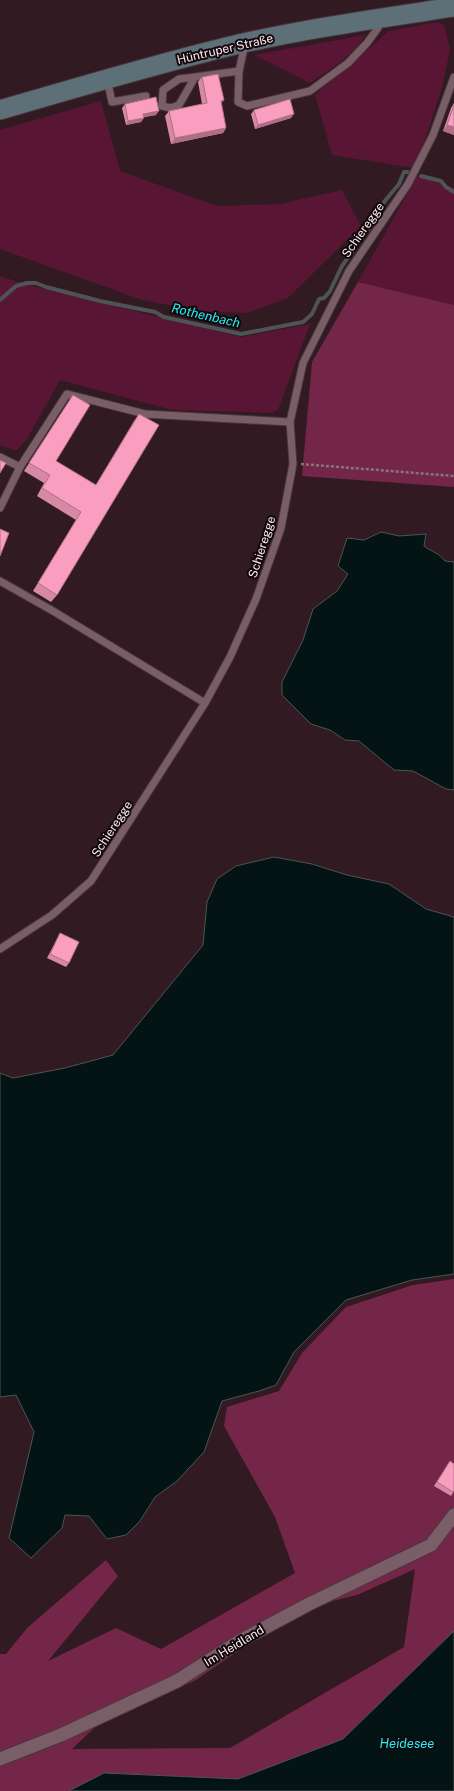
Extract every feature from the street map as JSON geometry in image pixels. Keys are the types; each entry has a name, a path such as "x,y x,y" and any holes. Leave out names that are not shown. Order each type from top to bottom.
{"street":[{"name":"Hüntruper Straße","path":"0,110 107,78 241,44 312,30 454,7"},
{"name":"Im Heidland","path":"0,1759 61,1735 177,1681 238,1642 309,1604 431,1545 454,1515"}],"lane":[{"path":"241,44 243,53 239,71 238,102 247,106 310,91 348,63 367,43 378,28 377,20"},
{"path":"195,77 179,105 171,108 162,106 163,90 178,79 239,71"},
{"name":"Schieregge","path":"0,949 52,915 91,881 205,703 230,657 258,592 281,528 293,464 290,422 303,363 348,271 408,184 433,135 454,77"},
{"path":"107,78 112,102 146,96"},
{"path":"0,508 20,467 66,394 144,414 290,422"},
{"path":"0,457 20,467"},
{"path":"0,581 53,611 205,703"}],"path":[{"path":"293,464 454,476"}],"shaded area":[{"path":"437,22 445,26 450,50 442,87 428,132 413,168 332,155 315,95 389,31"},
{"path":"365,35 361,42 348,56 310,83 254,55"},
{"path":"101,101 120,171 217,206 280,204 342,190 361,226 288,298 247,313 199,311 142,300 0,249 0,130"},
{"path":"417,176 454,188 454,305 358,282"},
{"path":"0,276 21,283 241,337 310,324 278,410 270,413 172,410 60,380 27,439 16,451 0,445"},
{"path":"358,282 454,305 454,487 302,476 312,362"},
{"path":"454,1279 454,1631 343,1739 238,1779 104,1773 69,1791 0,1791 0,1654 6,1654 27,1628 106,1560 118,1576 48,1661 116,1628 161,1649 295,1573 275,1517 224,1426 227,1407 279,1391 302,1353 346,1307 413,1285","holes":["415,1569 404,1647 230,1748 72,1749 94,1728 196,1680 261,1635 308,1607 357,1595"]}],"water":[{"path":"381,532 399,536 426,534 424,546 438,554 445,561 454,562 454,790 446,789 413,771 394,770 359,741 345,740 330,730 311,724 282,695 282,682 303,640 313,609 337,591 348,574 338,566 347,538 364,540"},
{"path":"274,857 312,864 347,875 389,884 426,909 454,917 454,1274 412,1280 346,1300 294,1352 276,1385 222,1401 204,1452 177,1481 155,1497 140,1521 126,1535 107,1539 89,1516 65,1515 62,1528 31,1558 9,1538 34,1432 16,1395 0,1397 0,1073 13,1078 65,1068 113,1055 203,945 207,902 217,879 236,866"},
{"name":"Heidesee","path":"454,1631 454,1791 69,1791 104,1773 238,1779 343,1739"}],"building":[{"path":"218,74 224,100 221,101 226,128 175,138 169,111 207,103 202,77"},
{"path":"156,97 159,111 143,114 144,118 128,121 125,104"},
{"path":"290,99 294,114 258,125 254,110"},
{"path":"454,105 454,127 447,125"},
{"path":"73,395 90,405 56,461 96,485 139,414 159,425 57,595 38,583 81,512 42,488 50,475 29,463"},
{"path":"0,460 6,463 0,473"},
{"path":"0,529 9,533 0,556"},
{"path":"60,933 79,942 69,963 50,954"},
{"path":"450,1461 454,1464 453,1492 437,1482"}],"waterway":[{"name":"Rothenbach","path":"0,300 16,286 27,283 36,283 100,301 155,312 164,317 241,334 303,322 312,314 319,299 324,298 330,291 342,266 377,217 384,202 399,184 404,172 408,172"},
{"name":"Rothenbach","path":"421,176 441,181 446,187 454,192"}]}
